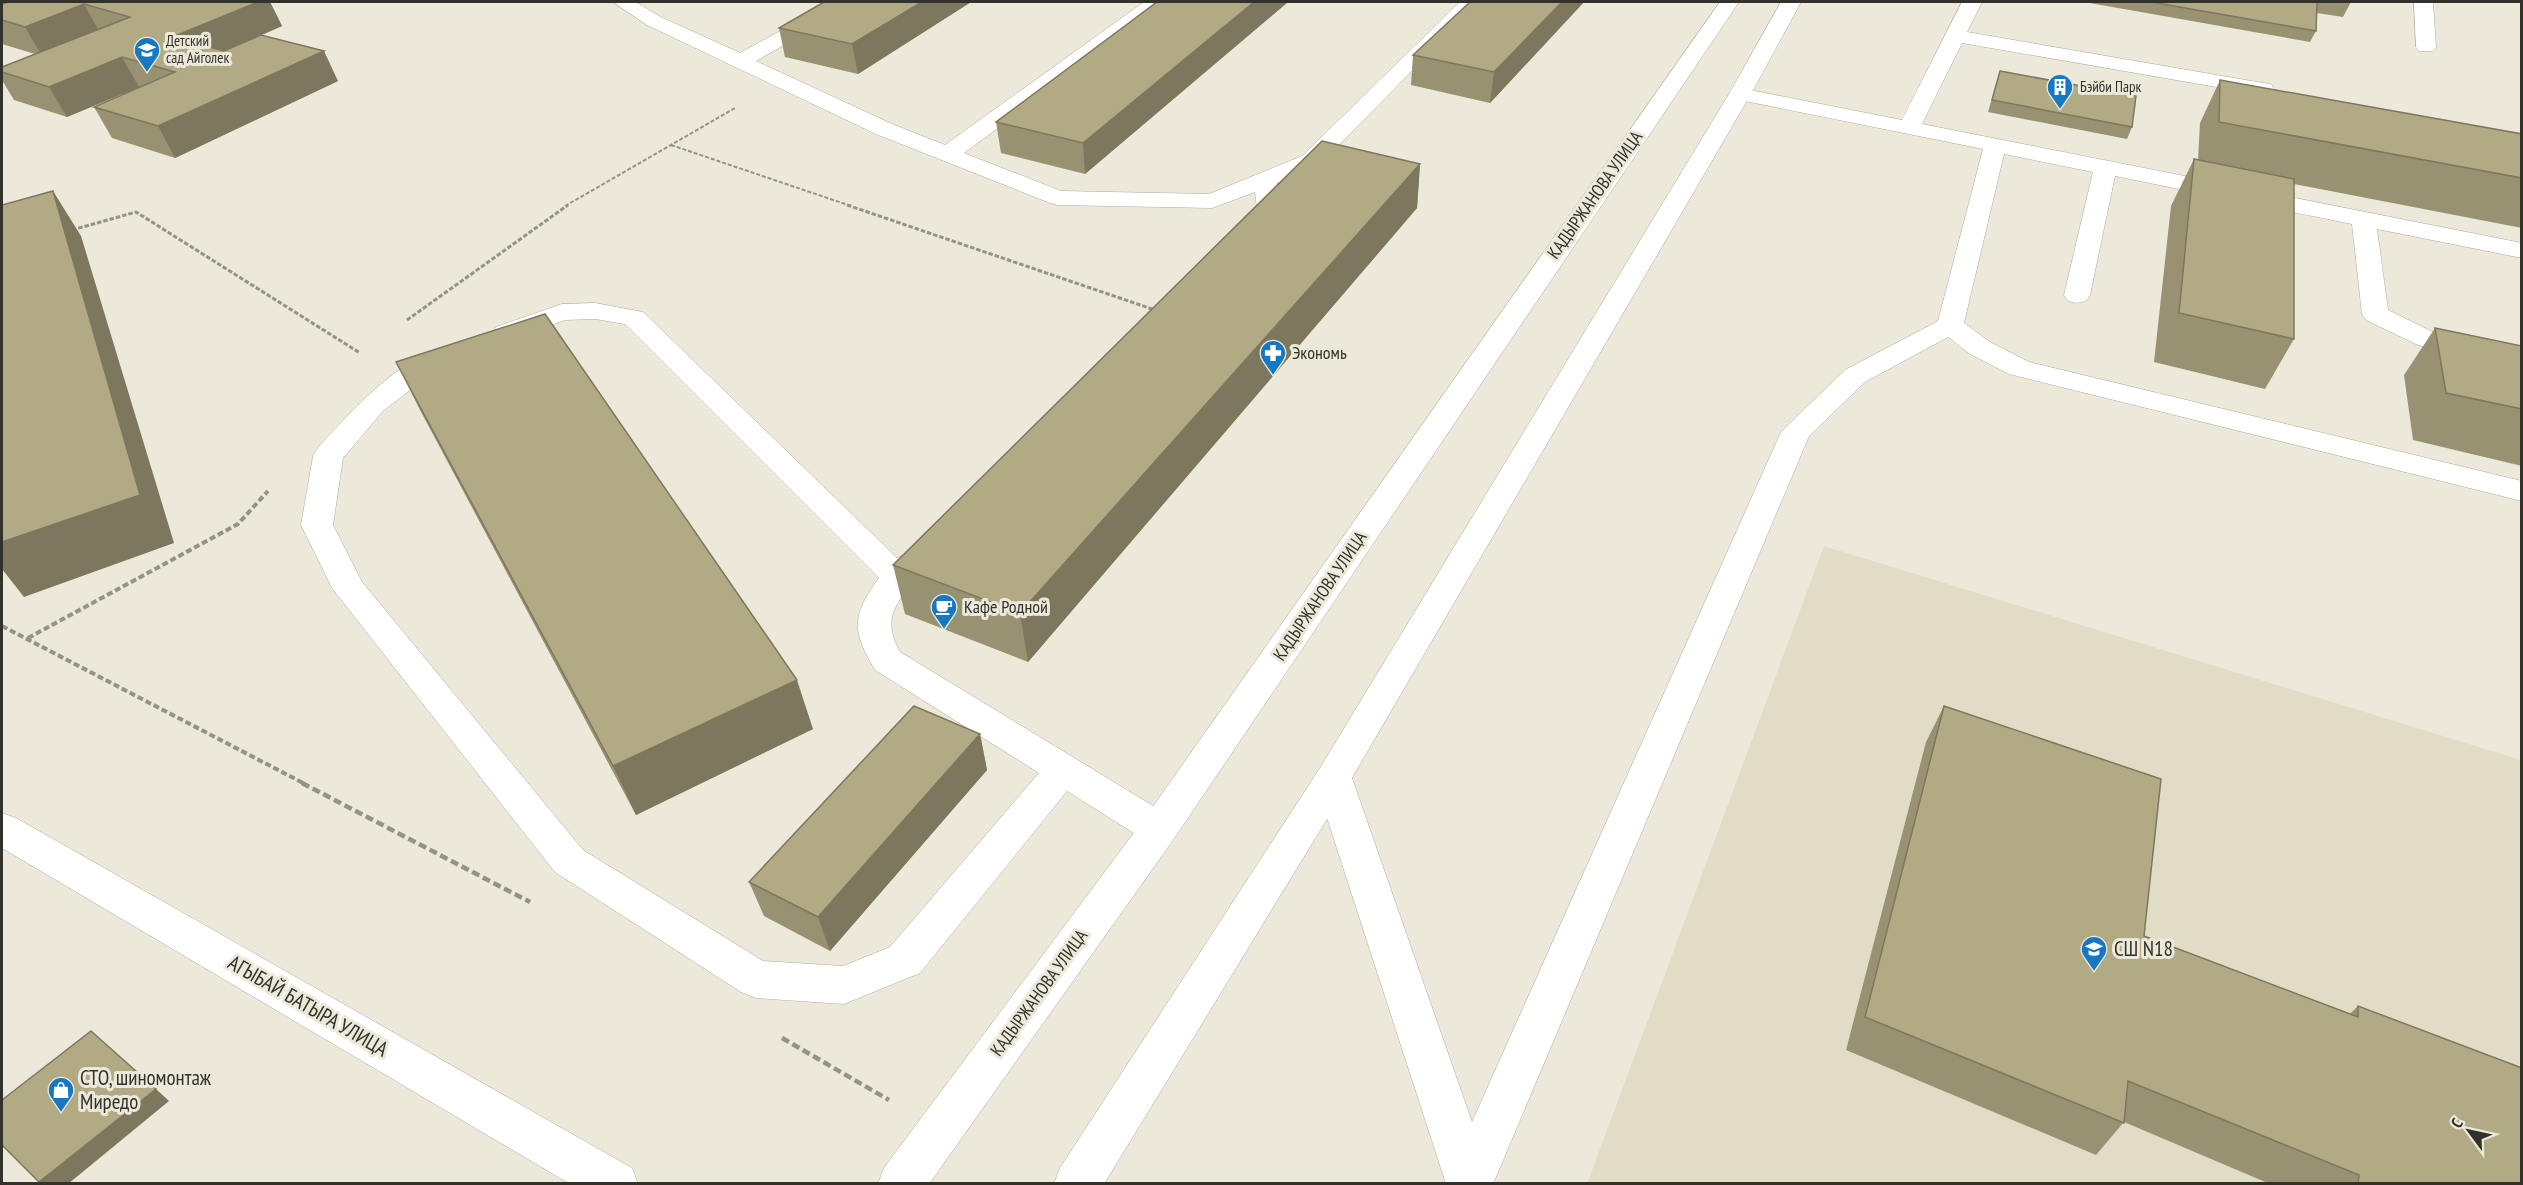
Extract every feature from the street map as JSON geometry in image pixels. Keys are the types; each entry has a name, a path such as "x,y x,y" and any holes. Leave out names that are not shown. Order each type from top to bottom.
{"main road":[{"path":"623,2 654,21 884,129 1058,198 1212,201 1310,161 1470,2"},
{"path":"741,62 846,2"},
{"path":"948,154 1156,2"},
{"name":"КАДЫРЖАНОВА УЛИЦА","path":"901,1184 1159,830 1729,2"},
{"path":"1077,1184 1333,778 1740,94 1791,2"},
{"path":"1909,128 1972,2"},
{"path":"2423,2 2426,46"},
{"path":"1955,36 2286,93"},
{"path":"1740,94 2522,251"},
{"path":"1470,1182 1796,432 1855,376 1950,325 1995,146"},
{"path":"2077,295 2105,168"},
{"path":"1229,250 1269,211 1265,180"},
{"path":"2364,220 2376,314 2392,325 2468,352 2522,364"},
{"path":"897,577 634,318 595,310 562,312 426,364 373,405 328,456 317,525 348,588 569,861 756,979 844,985 904,960 1063,770"},
{"path":"1950,325 1980,348 2019,368 2522,491"},
{"path":"930,544 897,577 874,614 876,639 887,661 1159,830"},
{"path":"1333,778 1470,1182"},
{"name":"АГЫБАЙ БАТЫРА УЛИЦА","path":"2,829 615,1184"}],"path":[{"path":"670,145 1165,313"},
{"path":"69,231 136,212 365,356"},
{"path":"2,626 540,907"},
{"path":"777,1036 940,1129"}],"shaded area":[{"name":"СШ N18","path":"1824,546 2521,760 2521,1183 1587,1184"}],"building":[{"path":"9,2 258,2 172,37 224,51 261,35 324,51 158,126 94,107 175,72 122,57 49,87 2,72 2,67 130,17 84,4 25,27 2,20 2,4"},
{"path":"824,2 922,2 852,44 779,28"},
{"path":"1157,2 1254,2 1083,143 996,122"},
{"path":"1470,2 1562,2 1494,72 1413,55"},
{"path":"2151,2 2317,2 2316,31"},
{"path":"2000,71 2136,96 2132,127 1992,100"},
{"path":"2220,80 2522,134 2522,178 2219,122"},
{"path":"1322,141 1420,164 1020,613 893,565"},
{"path":"2194,159 2294,179 2294,339 2179,313"},
{"path":"53,191 140,495 2,542 2,205"},
{"path":"545,314 797,680 613,766 396,362"},
{"path":"2435,328 2522,346 2522,409 2446,393"},
{"path":"914,706 980,734 818,917 749,882"},
{"path":"1944,706 2161,779 2144,936 2358,1017 2358,1006 2522,1068 2522,1184 2358,1184 2359,1175 2128,1081 2124,1123 1865,1017"},
{"path":"91,1031 156,1089 39,1182 2,1145 2,1100"}],"place":[{"name":"Детский сад Айголек","path":"147,73"},
{"name":"Бэйби Парк","path":"2060,110"},
{"name":"Экономь","path":"1273,376"},
{"name":"Кафе Родной","path":"944,630"},
{"name":"СШ N18","path":"2094,972"},
{"name":"СТО, шиномонтаж Миредо","path":"61,1113"}]}
